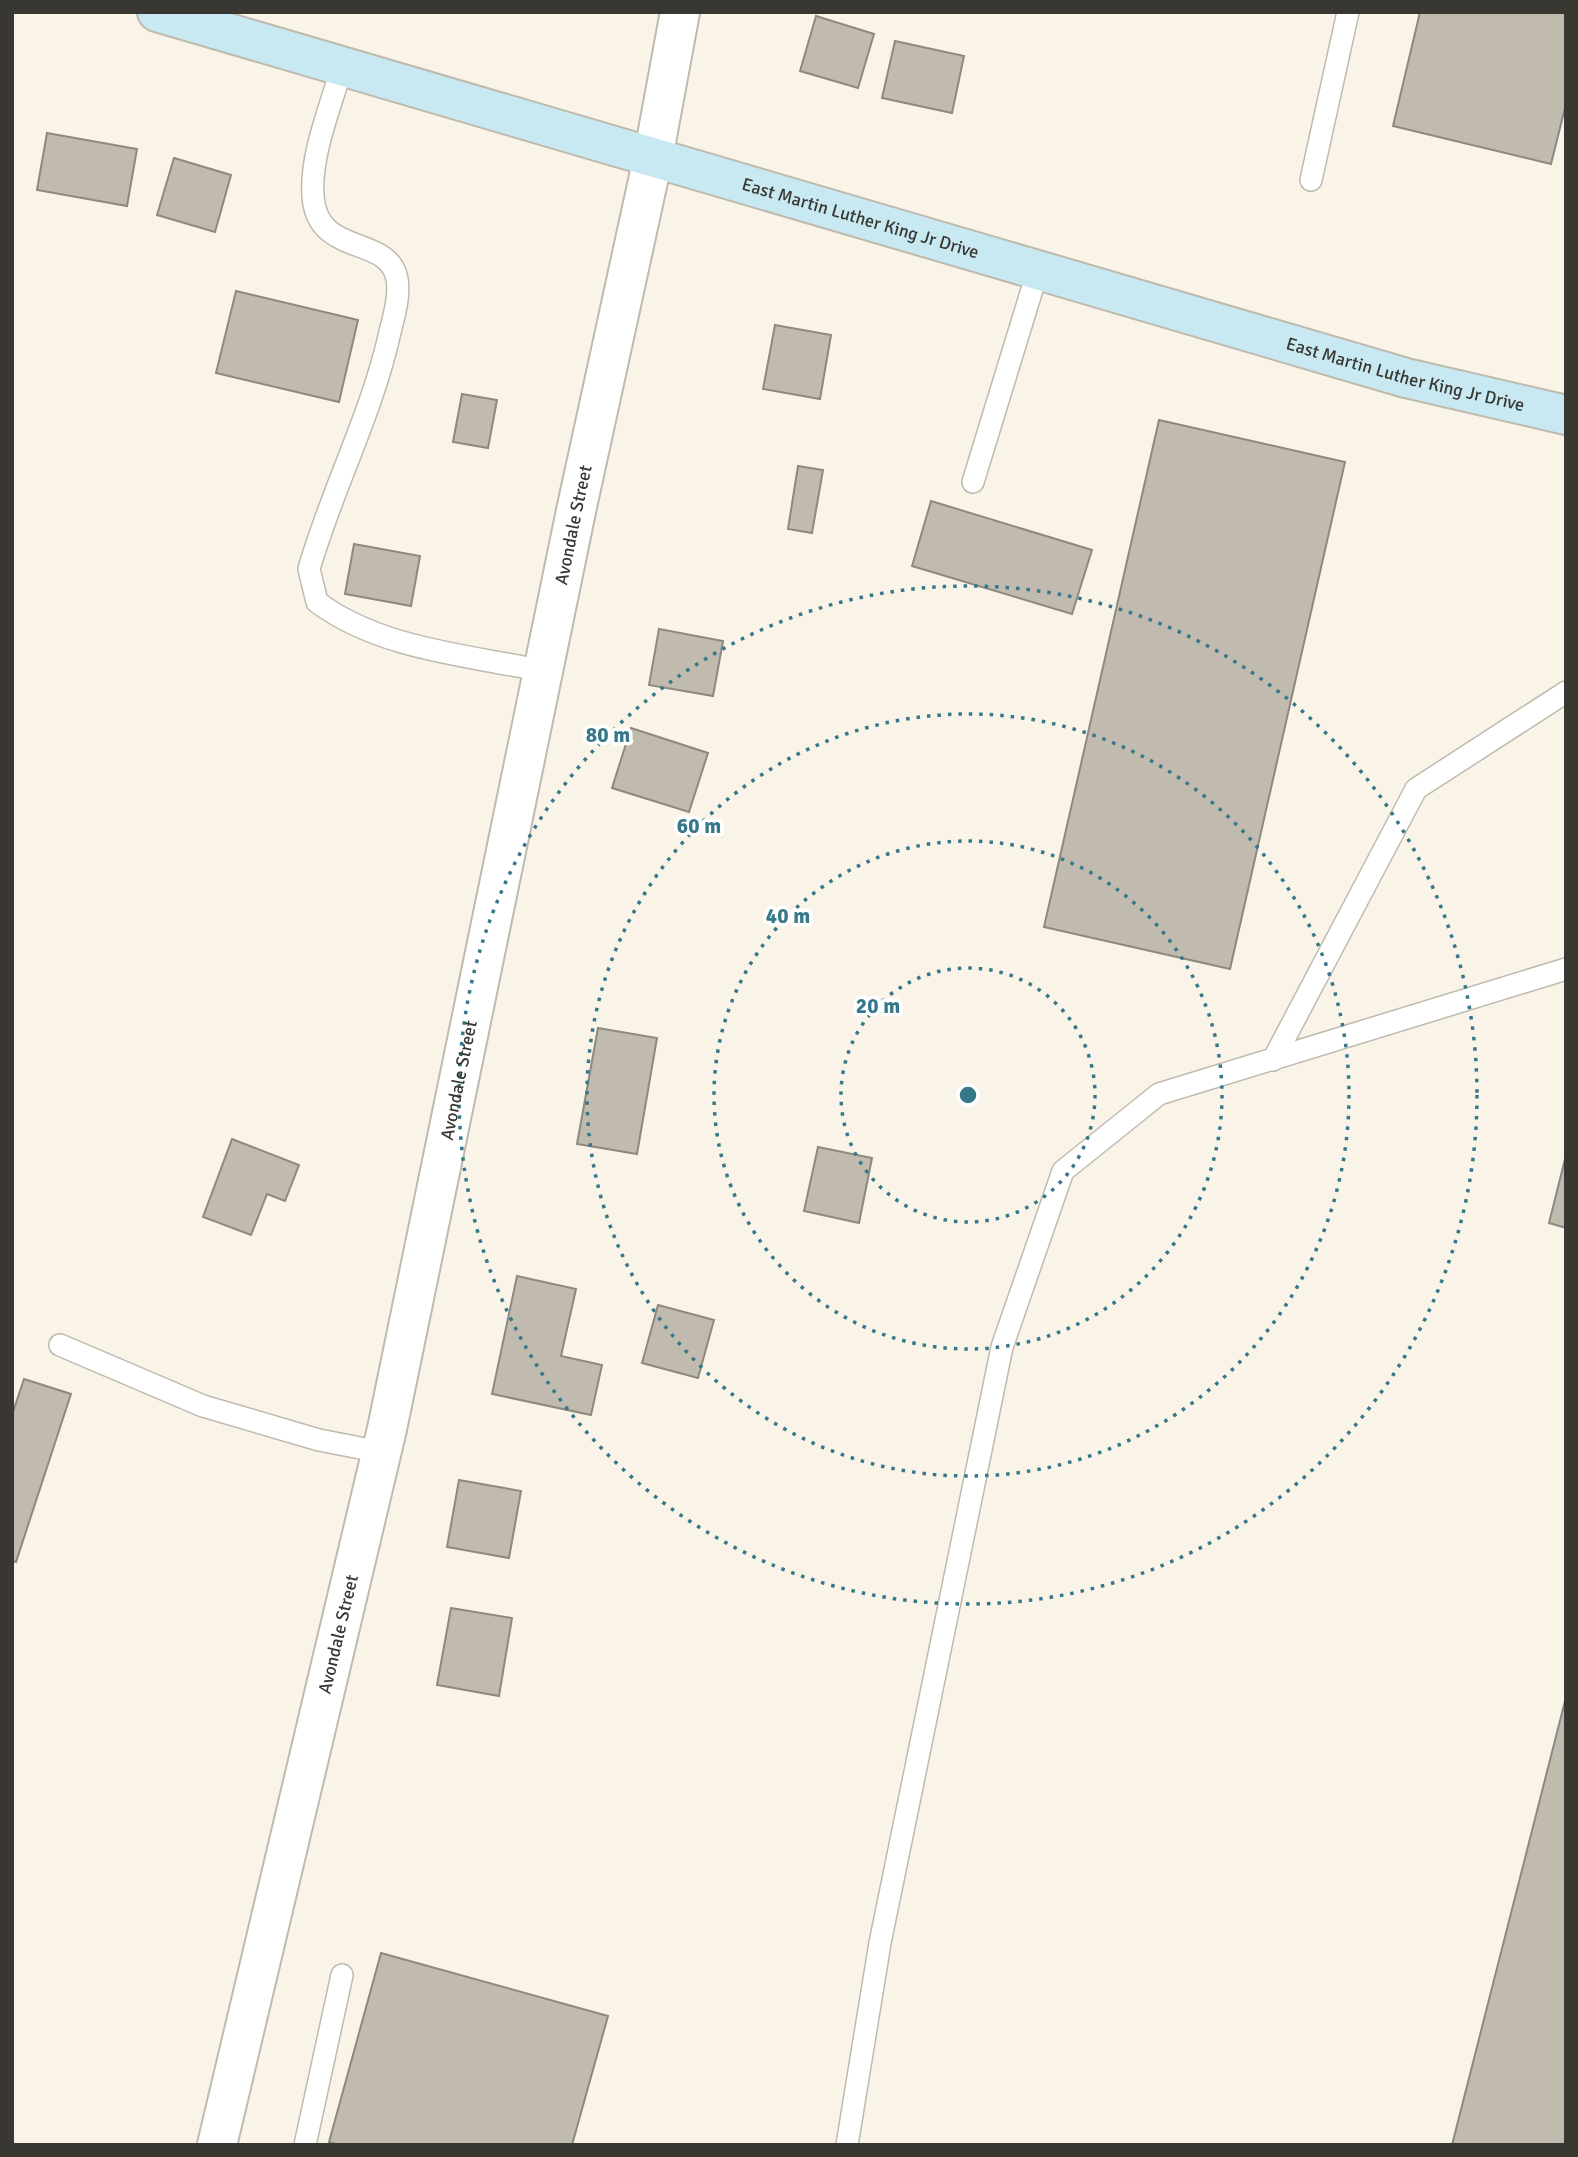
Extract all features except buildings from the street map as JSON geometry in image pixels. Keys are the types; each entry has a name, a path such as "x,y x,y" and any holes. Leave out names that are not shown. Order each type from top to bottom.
{"main road":[{"name":"East Martin Luther King Jr Drive","path":"157,12 1406,378 1566,415"}],"street":[{"name":"Avondale Street","path":"217,2145 382,1452 543,671 653,158 680,12"}],"lane":[{"path":"1311,180 1348,12"},
{"path":"342,66 314,173 313,197 318,218 332,237 374,252 390,262 397,280 395,310 384,360 309,569 317,602 342,621 388,638 543,671"},
{"path":"974,482 1038,270"},
{"path":"1273,1060 1416,789 1566,692"},
{"path":"847,2145 880,1943 1002,1347 1063,1171 1159,1094 1566,969"},
{"path":"60,1345 203,1406 319,1440 382,1452"},
{"path":"305,2145 342,1975"}]}
